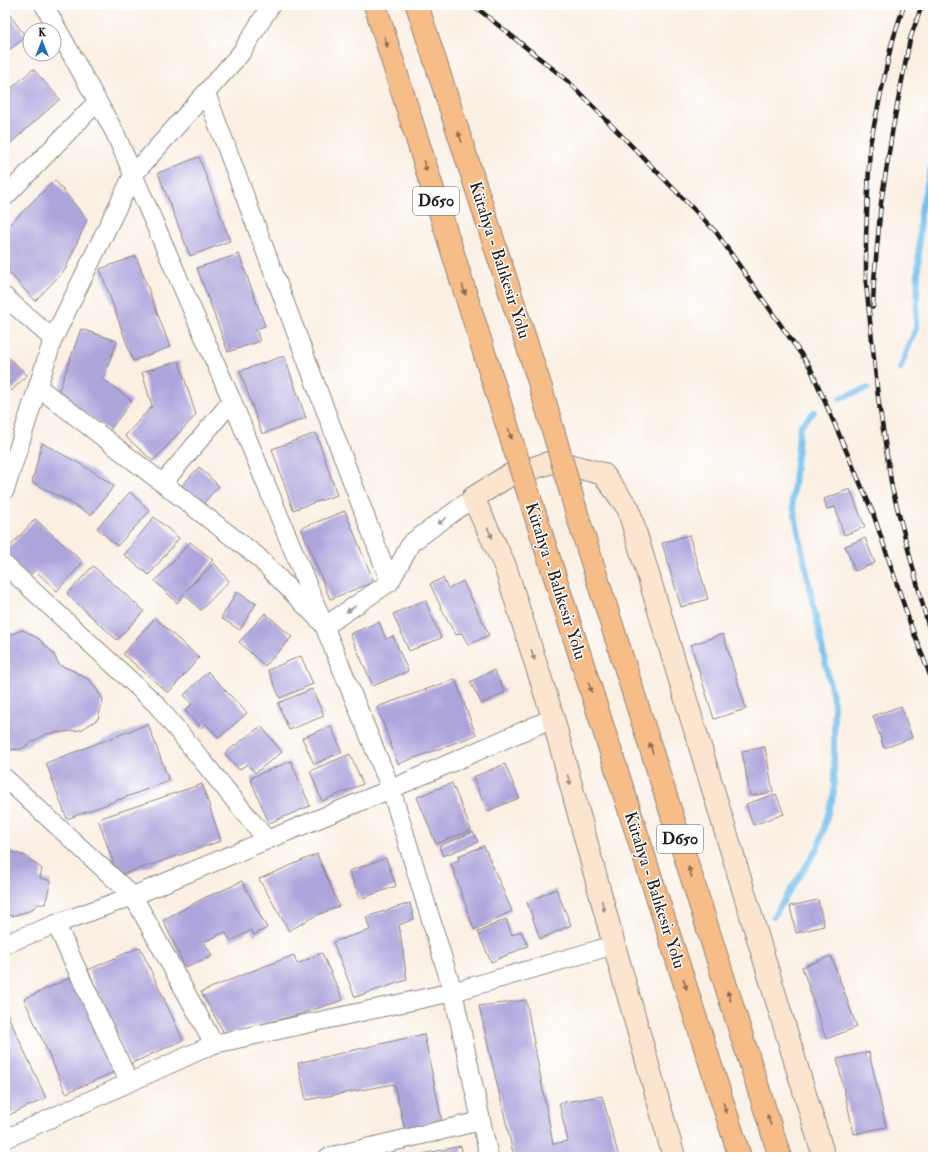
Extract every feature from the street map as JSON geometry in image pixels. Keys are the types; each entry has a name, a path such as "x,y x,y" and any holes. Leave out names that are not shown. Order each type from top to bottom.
{"highway":[{"name":"Kütahya - Balıkesir Yolu","path":"374,5 740,1157"},
{"name":"Kütahya - Balıkesir Yolu","path":"417,5 541,388 579,521 780,1157"}],"main road":[{"path":"674,1157 614,945 553,718 505,566 473,498 508,476 554,461 603,474 628,508 824,1157"}],"street":[{"path":"44,5 115,133 232,400 392,789 453,992 489,1157"},
{"path":"5,490 53,339 133,175 240,53 271,5"},
{"path":"206,93 390,582"},
{"path":"5,197 97,102"},
{"path":"5,297 53,339"},
{"path":"38,387 257,556 325,626"},
{"path":"163,483 232,400"},
{"path":"325,626 390,582 411,543 473,498"},
{"path":"5,565 156,704 267,840"},
{"path":"5,944 134,896 392,789 553,718"},
{"path":"5,778 134,896 214,1044"},
{"path":"56,924 129,1082"},
{"path":"5,1138 214,1044 453,992 614,945"},
{"path":"337,1156 481,1121"}],"building":[{"path":"5,9 22,32 22,40 5,53"},
{"path":"33,69 60,99 5,148 5,94"},
{"path":"199,157 230,241 190,256 158,173"},
{"path":"55,180 87,220 65,270 35,301 5,268 5,229"},
{"path":"239,254 265,326 256,329 260,341 228,352 197,268"},
{"path":"136,256 170,347 133,361 100,269"},
{"path":"81,329 117,341 103,379 132,401 109,431 58,393"},
{"path":"5,354 27,375 5,397"},
{"path":"284,356 306,418 262,434 240,371"},
{"path":"179,361 196,415 153,461 125,436 152,406 142,372"},
{"path":"316,433 337,495 293,510 272,449"},
{"path":"42,443 91,470 114,486 91,515 32,482"},
{"path":"199,467 219,486 200,507 180,488"},
{"path":"850,489 865,527 844,535 835,507 827,509 824,499"},
{"path":"130,492 150,511 117,546 97,528"},
{"path":"345,511 374,582 330,599 301,528"},
{"path":"154,517 179,538 149,575 124,555"},
{"path":"35,519 83,562 57,591 35,570 28,578 5,557 5,552"},
{"path":"689,535 708,599 681,607 662,543"},
{"path":"865,538 875,563 855,571 845,546"},
{"path":"190,542 213,560 187,590 214,563 229,581 201,610 184,594 177,603 155,581"},
{"path":"93,566 144,611 117,640 67,594"},
{"path":"443,578 448,589 463,581 489,635 468,645 462,633 456,635 447,620 430,584"},
{"path":"237,592 256,604 240,630 221,618"},
{"path":"425,600 441,638 409,651 393,614"},
{"path":"265,613 292,637 265,666 239,642"},
{"path":"155,618 199,658 168,693 123,654"},
{"path":"379,622 386,639 393,636 408,671 373,686 350,634"},
{"path":"23,630 39,639 53,653 59,665 74,671 91,681 103,699 98,719 81,730 46,734 21,749 5,750 5,636"},
{"path":"723,634 746,709 714,719 691,645"},
{"path":"301,656 313,684 280,698 268,670"},
{"path":"494,670 505,692 482,704 470,682"},
{"path":"208,672 247,713 219,738 206,724 201,728 185,711 192,704 184,695"},
{"path":"455,679 476,735 398,764 377,707"},
{"path":"312,689 324,716 289,730 278,703"},
{"path":"901,706 912,738 884,748 873,716"},
{"path":"148,724 169,781 67,819 46,763"},
{"path":"261,726 282,752 255,773 247,764 239,770 225,753"},
{"path":"331,726 342,752 314,764 302,738"},
{"path":"765,747 773,792 750,796 742,751"},
{"path":"350,754 363,784 322,801 310,771"},
{"path":"291,761 310,806 269,823 250,778"},
{"path":"505,764 519,798 487,811 473,777"},
{"path":"452,783 471,830 436,844 417,797"},
{"path":"202,784 221,841 118,876 98,819"},
{"path":"776,794 784,814 753,825 746,804"},
{"path":"473,832 478,842 443,856 439,846"},
{"path":"5,844 8,851 26,856 42,869 40,878 51,881 45,904 39,904 29,911 12,916 5,914"},
{"path":"484,846 512,911 474,930 451,863 459,860 458,856"},
{"path":"317,854 339,906 313,917 289,931 259,879"},
{"path":"386,858 396,886 360,899 349,871"},
{"path":"242,881 267,928 254,935 251,930 231,941 225,932 204,942 212,956 185,967 163,920 206,897"},
{"path":"556,889 571,925 540,939 527,902"},
{"path":"818,900 824,926 796,933 790,906"},
{"path":"410,903 414,919 399,925 407,980 355,997 333,942 370,930 366,917"},
{"path":"506,919 512,935 521,931 528,946 491,962 478,932"},
{"path":"140,947 183,1040 130,1064 88,970"},
{"path":"322,953 343,1000 297,1015 225,1035 201,992 294,955 297,964"},
{"path":"831,956 857,1027 826,1039 802,967"},
{"path":"76,975 119,1070 66,1093 24,999"},
{"path":"526,1000 553,1144 568,1141 559,1103 602,1096 619,1157 514,1157 479,1006"},
{"path":"5,1009 46,1098 5,1117"},
{"path":"424,1034 442,1122 405,1129 394,1084 306,1100 298,1063"},
{"path":"869,1052 886,1127 854,1134 837,1059"},
{"path":"461,1146 463,1157 413,1157 413,1156"}],"waterway":[{"path":"900,369 916,328 920,214 933,159"},
{"path":"840,398 868,388"},
{"path":"773,917 818,848 834,793 834,704 792,501 800,426 814,412"}],"railway":[{"path":"473,5 568,81 716,232 810,367 873,513 910,623 933,683"},
{"path":"904,5 891,46 870,144 866,237 866,283 878,397 892,488 933,641"},
{"path":"873,307 881,203 893,127 910,39 922,5"}]}
